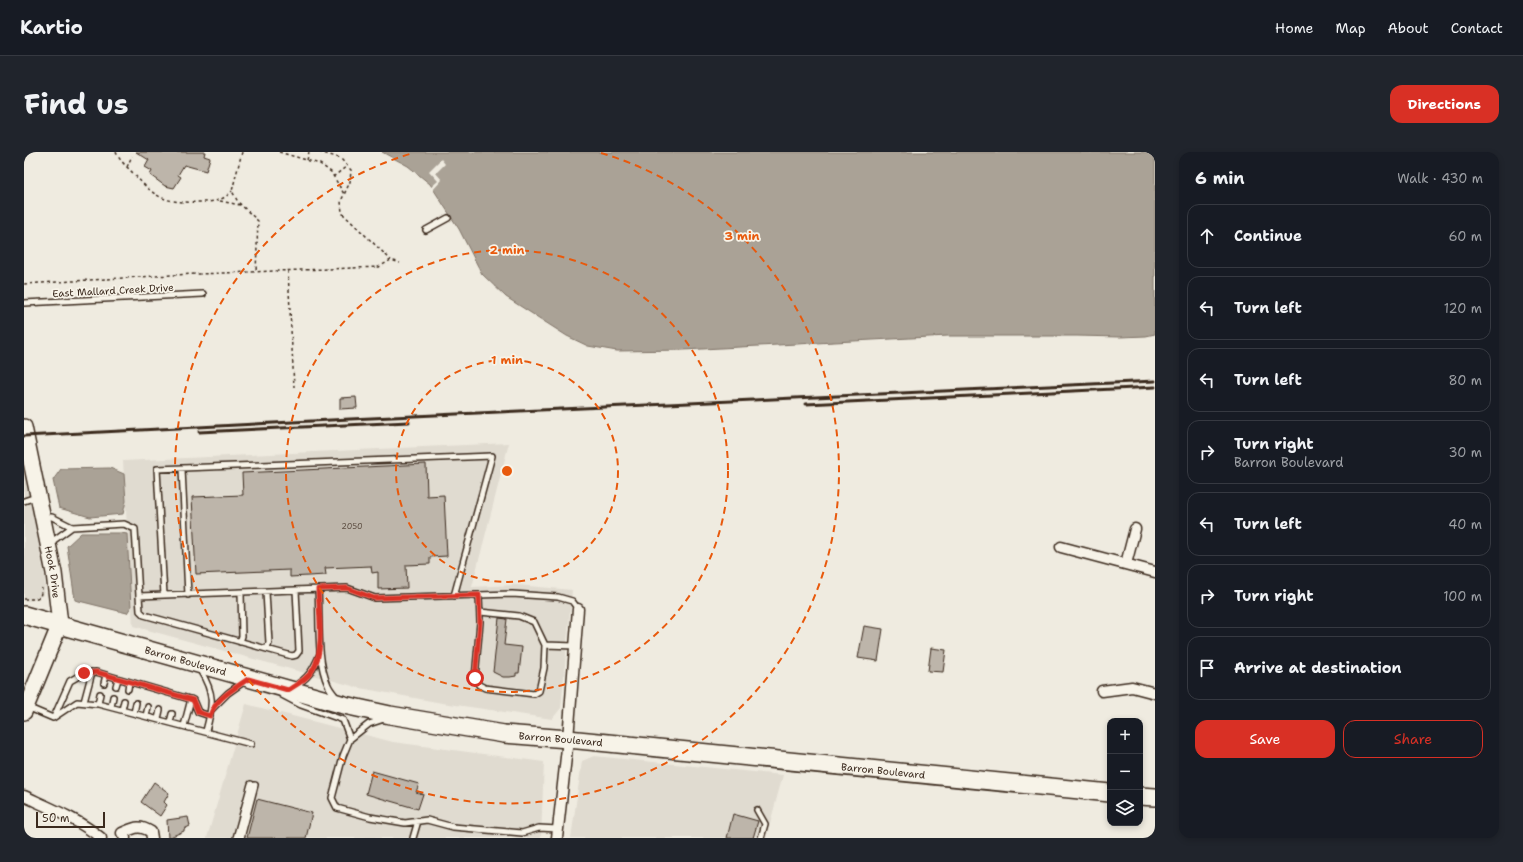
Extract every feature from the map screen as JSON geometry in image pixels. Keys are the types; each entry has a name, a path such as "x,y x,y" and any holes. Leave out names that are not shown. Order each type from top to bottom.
{"main road":[{"name":"Barron Boulevard","path":"24,615 344,705 395,716 504,734 568,739 1107,793"}],"street":[{"name":"Hook Drive","path":"24,427 31,499 42,516 54,573 60,624 31,691 25,710"},
{"path":"1126,564 1134,529"},
{"path":"1061,547 1155,572"},
{"path":"557,833 568,739 578,609"},
{"path":"1102,691 1132,687 1155,693"},
{"path":"24,796 62,813 94,832 101,838"},
{"path":"125,838 122,833 137,827 144,827 150,832 152,838"}],"lane":[{"path":"426,230 448,218"},
{"name":"East Mallard Creek Drive","path":"24,303 203,294"},
{"path":"164,596 157,470 492,456 454,596"},
{"path":"182,468 188,595"},
{"path":"42,516 52,517 72,527 124,524 135,529 140,611 144,615 292,656 296,655 298,651 296,590"},
{"path":"48,544 72,527"},
{"path":"139,596 347,588 374,598 512,594 558,597 572,601 578,609"},
{"path":"318,589 320,653 324,677 328,687 344,705"},
{"path":"266,592 269,643 267,649"},
{"path":"240,642 242,636 241,593"},
{"path":"479,595 480,622 475,678 479,685 485,688 534,694 539,691 544,668 545,645 534,622 519,616 480,612"},
{"path":"545,645 575,646"},
{"path":"288,690 302,682 312,671 320,653"},
{"path":"195,664 201,671 211,696 212,709 206,732"},
{"path":"53,718 70,681 84,673 92,672 191,699 193,700 198,712 210,716"},
{"path":"84,702 92,672"},
{"path":"104,683 106,675"},
{"path":"116,686 118,679"},
{"path":"212,709 228,693 249,679 301,705 343,720 350,739"},
{"path":"128,689 129,682"},
{"path":"139,692 141,685"},
{"path":"151,696 153,689"},
{"path":"163,699 165,692"},
{"path":"98,704 100,694"},
{"path":"175,702 177,695"},
{"path":"111,707 113,698"},
{"path":"184,726 191,699"},
{"path":"122,710 124,700"},
{"path":"25,710 53,718 77,702 98,704 251,744"},
{"path":"134,713 136,703"},
{"path":"146,716 148,707"},
{"path":"158,719 160,710"},
{"path":"170,722 172,714"},
{"path":"395,716 369,724 350,739 343,756 332,798 337,808 370,817 405,823 427,820 453,827 504,832 522,832 539,828 557,833"},
{"path":"236,838 253,784 241,838"},
{"path":"757,810 765,824 762,838"},
{"path":"413,838 418,821"}],"path":[{"path":"116,152 127,167 148,189 166,200 183,203 224,201 243,207"},
{"path":"216,201 226,197 232,191 242,152"},
{"path":"279,152 320,164 331,172 344,194"},
{"path":"307,160 309,152"},
{"path":"319,152 340,158 351,170 350,182 340,201 342,213 391,260 400,263"},
{"path":"127,167 132,156"},
{"path":"333,177 347,166"},
{"path":"232,191 238,202 258,221 256,272"},
{"path":"24,284 172,275 379,268 391,260"},
{"path":"288,271 294,387"},
{"path":"24,599 33,599 40,596 42,588"}],"shaded area":[{"path":"382,152 1155,152 1155,334 1146,336 1120,337 948,336 683,350 617,351 588,346 567,336 506,297 482,274 459,229 430,184 408,166"},
{"path":"509,443 472,587 517,585 572,590 561,708 552,719 442,703 360,688 133,626 123,461"},
{"path":"24,467 45,577 43,595 34,600 27,601 24,601"},
{"path":"110,468 124,474 126,501 123,514 90,517 59,508 53,480 61,469"},
{"path":"81,533 127,534 131,607 127,613 75,600 67,546"},
{"path":"246,704 393,742 544,762 541,838 207,838"},
{"path":"594,756 783,775 766,838 571,838 582,761"}],"pier":[{"path":"441,159 445,164 436,173 442,180 432,191 430,188 438,181 429,171"}],"building":[{"path":"136,152 205,152 204,156 210,158 206,171 184,165 178,175 181,177 174,188 165,186 150,175 152,171 145,167 149,160"},
{"path":"356,397 357,408 340,409 340,398"},
{"path":"426,464 427,496 444,495 447,556 430,557 430,564 406,565 407,588 378,589 378,572 372,573 371,566 325,568 326,575 290,577 290,570 196,574 192,497 243,495 242,473"},
{"path":"499,618 507,619 504,645 522,647 519,673 516,673 516,676 503,677 493,672"},
{"path":"864,626 883,629 878,661 858,658"},
{"path":"931,648 946,650 943,672 928,671"},
{"path":"372,771 419,784 416,792 423,794 418,809 366,794"},
{"path":"154,782 169,793 164,802 167,805 160,816 141,802"},
{"path":"257,799 312,813 306,838 247,838"},
{"path":"733,814 758,821 753,838 727,838"},
{"path":"188,817 190,826 184,829 184,831 168,838 167,820"}],"railway":[{"path":"24,436 1155,381"},
{"path":"806,404 1155,387"},
{"path":"199,432 409,422"}],"route":[{"path":"84,673 96,672 193,700 198,712 210,716 212,709 218,702 248,679 288,690 302,682 312,671 320,653 318,589 347,588 374,598 479,595 480,622 475,678"}]}
